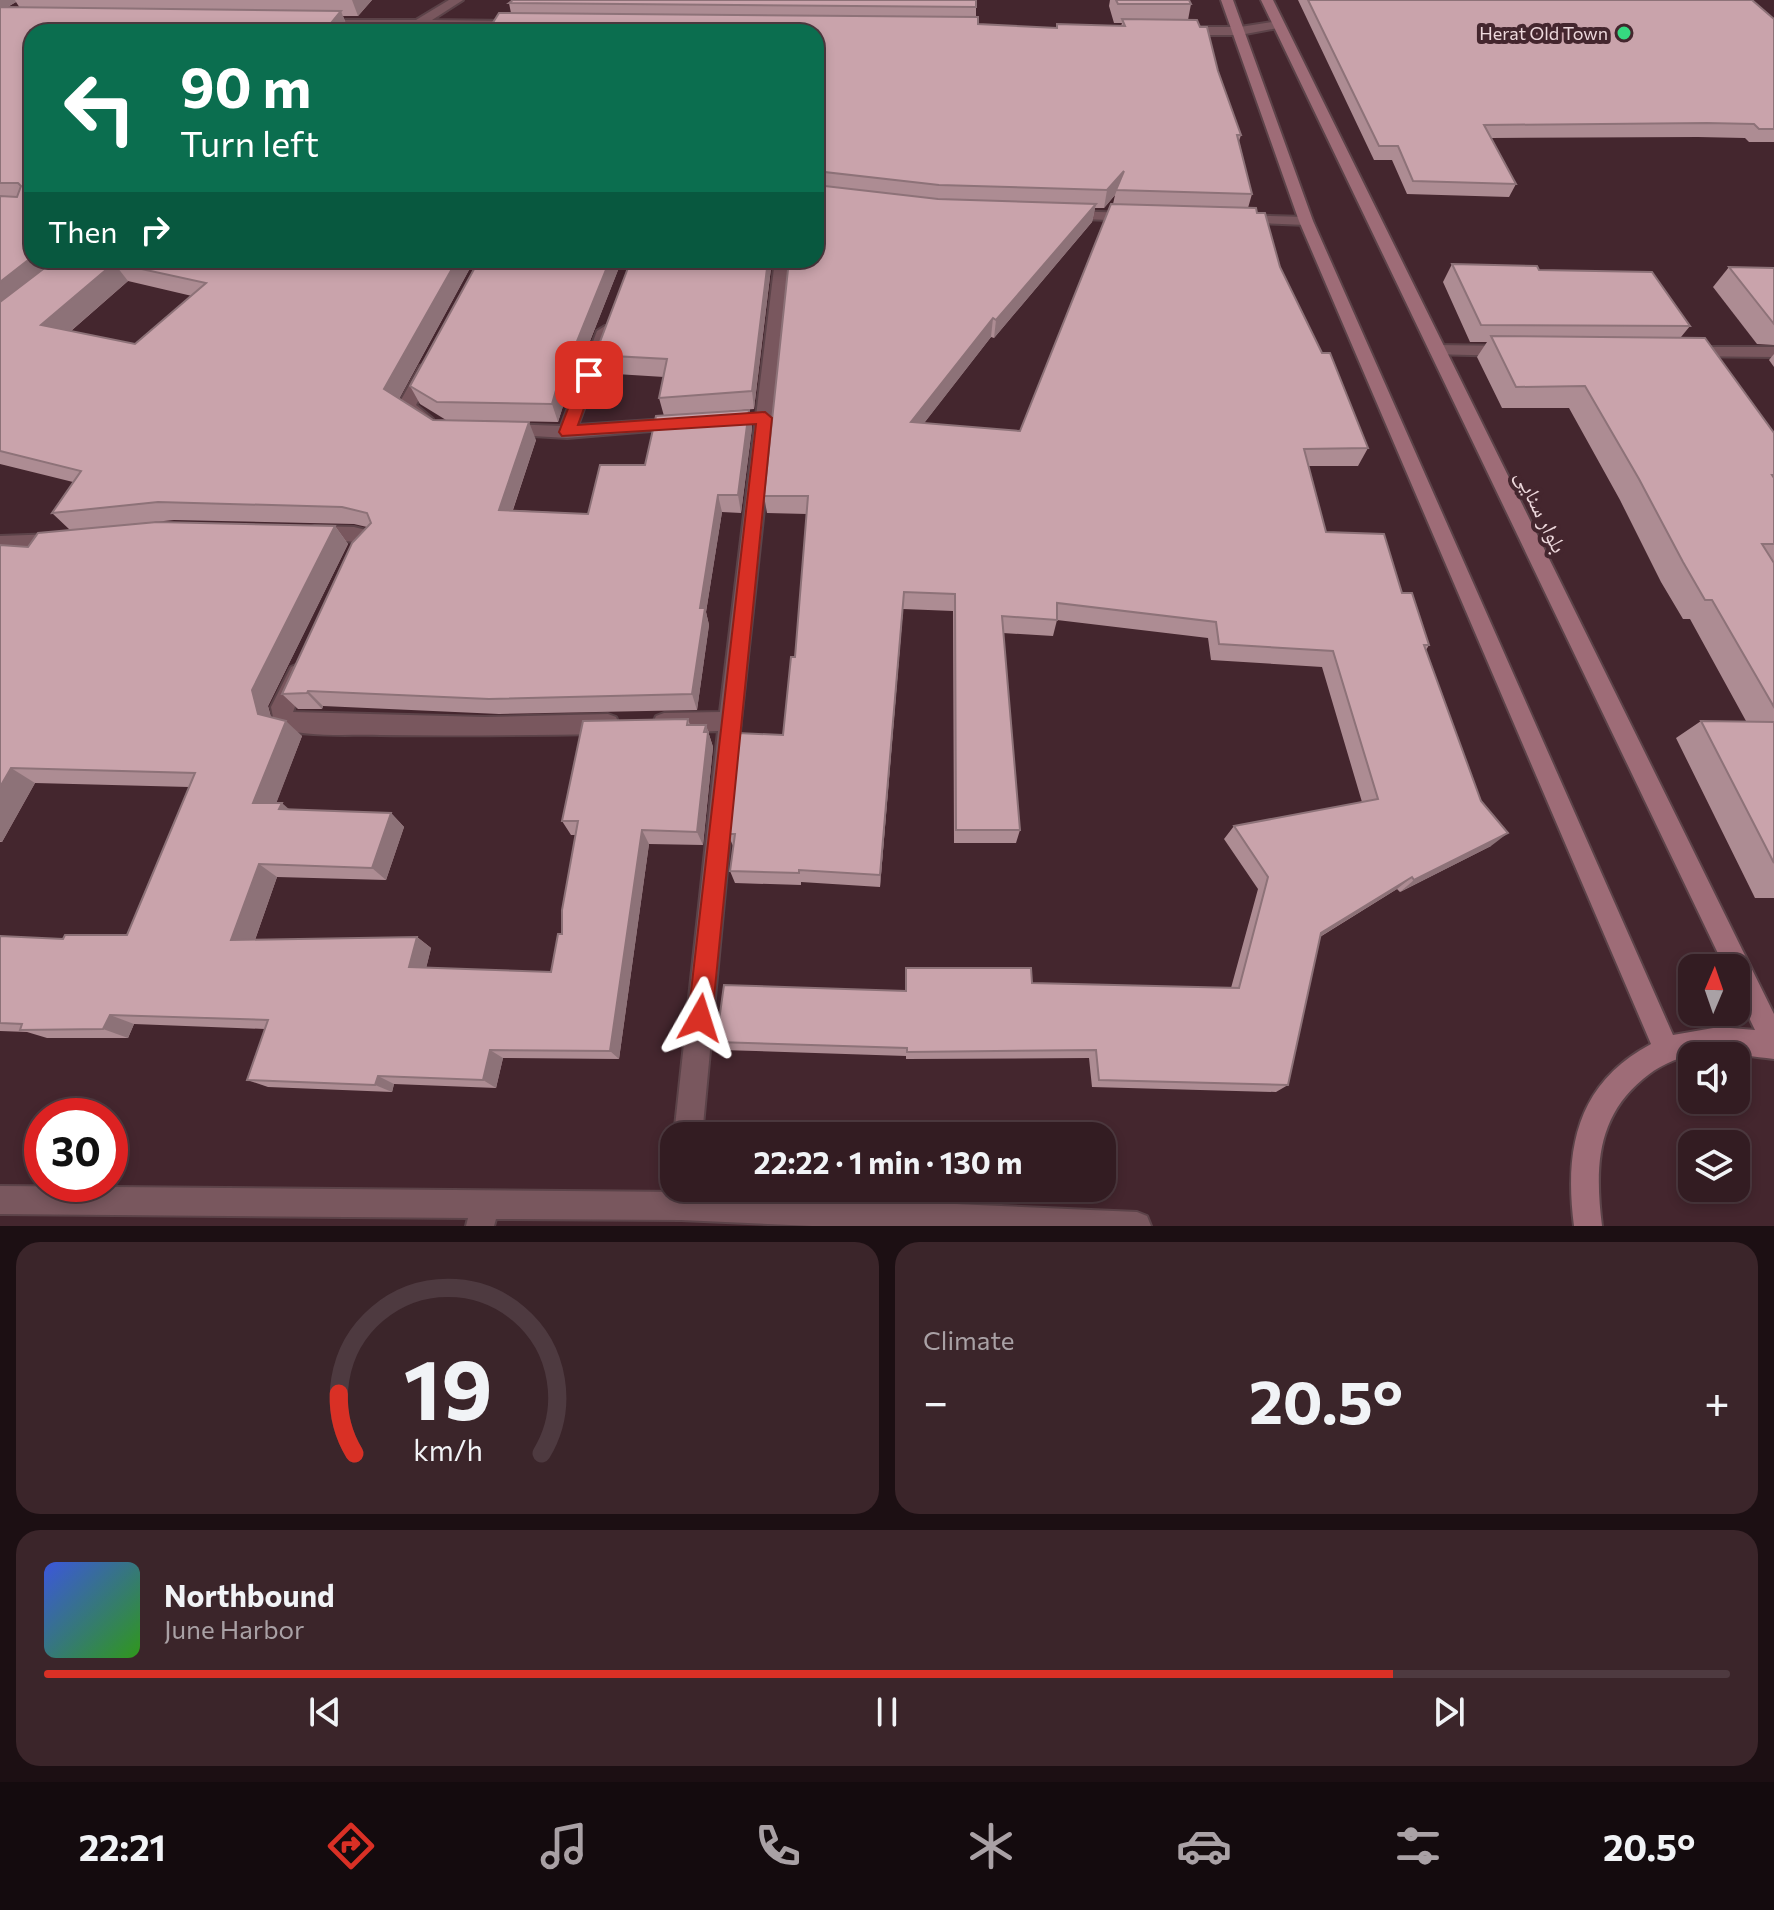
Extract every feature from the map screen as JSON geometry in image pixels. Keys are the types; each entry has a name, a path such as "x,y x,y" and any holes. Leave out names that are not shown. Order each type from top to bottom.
{"main road":[{"path":"1227,0 1306,221 1666,1048"},
{"name":"بلوار سنایی","path":"1267,0 1774,1044"},
{"path":"1588,1226 1583,1175 1595,1117 1623,1074 1666,1048 1718,1040 1774,1044"}],"street":[{"path":"298,23 418,24 457,0"},
{"path":"1177,31 1240,31 1279,25"},
{"path":"1049,214 1144,217"},
{"path":"1220,219 1306,221"},
{"path":"689,1122 757,418 782,268"},
{"path":"567,432 610,317"},
{"path":"1437,350 1529,351"},
{"path":"1667,351 1774,352"},
{"path":"436,353 406,407 442,429"},
{"path":"489,430 567,432 704,422"},
{"path":"294,533 354,534 371,538 354,553 348,567"},
{"path":"0,543 77,540"},
{"path":"308,651 282,707 283,720 315,724 454,727 730,721"},
{"path":"0,1200 482,1216 660,1199"},
{"path":"760,1202 1137,1226"}],"building":[{"path":"513,0 976,0 976,7 509,3"},
{"path":"1116,0 1189,0 1191,4 1118,4"},
{"path":"1308,0 1752,0 1774,19 1774,129 1759,129 1754,124 1707,123 1484,125 1516,184 1413,181 1398,146 1379,146"},
{"path":"0,7 341,11 330,24 24,24 24,263 0,282 0,196 17,197 21,186 18,183 0,183"},
{"path":"499,13 978,17 978,24 1057,28 1057,24 1125,26 1122,19 1197,20 1200,27 1207,27 1218,71 1241,135 1237,135 1252,194 1116,190 1124,171 1107,190 939,185 824,172 824,24 492,24"},
{"path":"824,186 938,199 1096,204 996,320 993,318 911,422 1020,431 1111,204 1256,208 1257,213 1265,213 1280,267 1322,353 1330,353 1368,448 1304,449 1326,532 1384,534 1402,593 1412,593 1429,645 1424,645 1481,801 1508,833 1414,880 1412,877 1321,933 1288,1085 1099,1080 1096,1050 907,1052 907,1048 716,1042 724,985 906,991 906,968 1031,968 1032,983 1239,988 1268,877 1234,826 1378,799 1333,651 1219,644 1216,622 1057,603 1057,620 1002,616 1020,830 956,830 955,594 904,592 880,875 799,870 799,873 730,871 735,834 728,834 738,733 783,735 791,657 795,657 808,496 764,496 788,268 824,268"},
{"path":"1452,264 1537,266 1539,270 1652,272 1690,326 1481,325"},
{"path":"1729,267 1774,268 1774,324"},
{"path":"45,268 108,268 41,325 135,344 206,283 137,268 452,268 384,389 433,420 529,422 499,510 588,514 600,465 645,465 656,416 749,410 738,495 718,495 700,608 705,608 692,694 489,699 308,691 282,694 352,543 371,523 367,513 342,507 158,502 52,513 81,471 0,451 0,302"},
{"path":"475,268 607,268 567,366 563,366 552,404 437,402 410,386"},
{"path":"628,268 767,268 752,391 659,398 667,359 595,355"},
{"path":"1491,336 1705,338 1774,433 1774,544 1762,544 1774,563 1774,707 1712,600 1705,600 1585,386 1516,387"},
{"path":"157,522 335,526 252,690 258,714 286,721 253,803 282,803 279,809 391,813 372,868 259,864 231,940 417,937 409,967 551,972 558,934 562,934 562,910 578,821 562,821 583,721 688,719 687,725 706,725 704,732 708,732 697,832 642,830 610,1051 490,1050 483,1080 378,1076 375,1085 247,1080 268,1020 110,1015 103,1029 20,1030 22,1024 0,1023 0,936 63,939 65,935 127,935 195,773 11,768 0,787 0,545 28,547 38,533"},
{"path":"1701,721 1774,722 1774,863"}],"place":[{"name":"Herat Old Town","path":"1624,33"}],"route":[{"path":"589,375 567,432 765,418 700,1018"}]}
